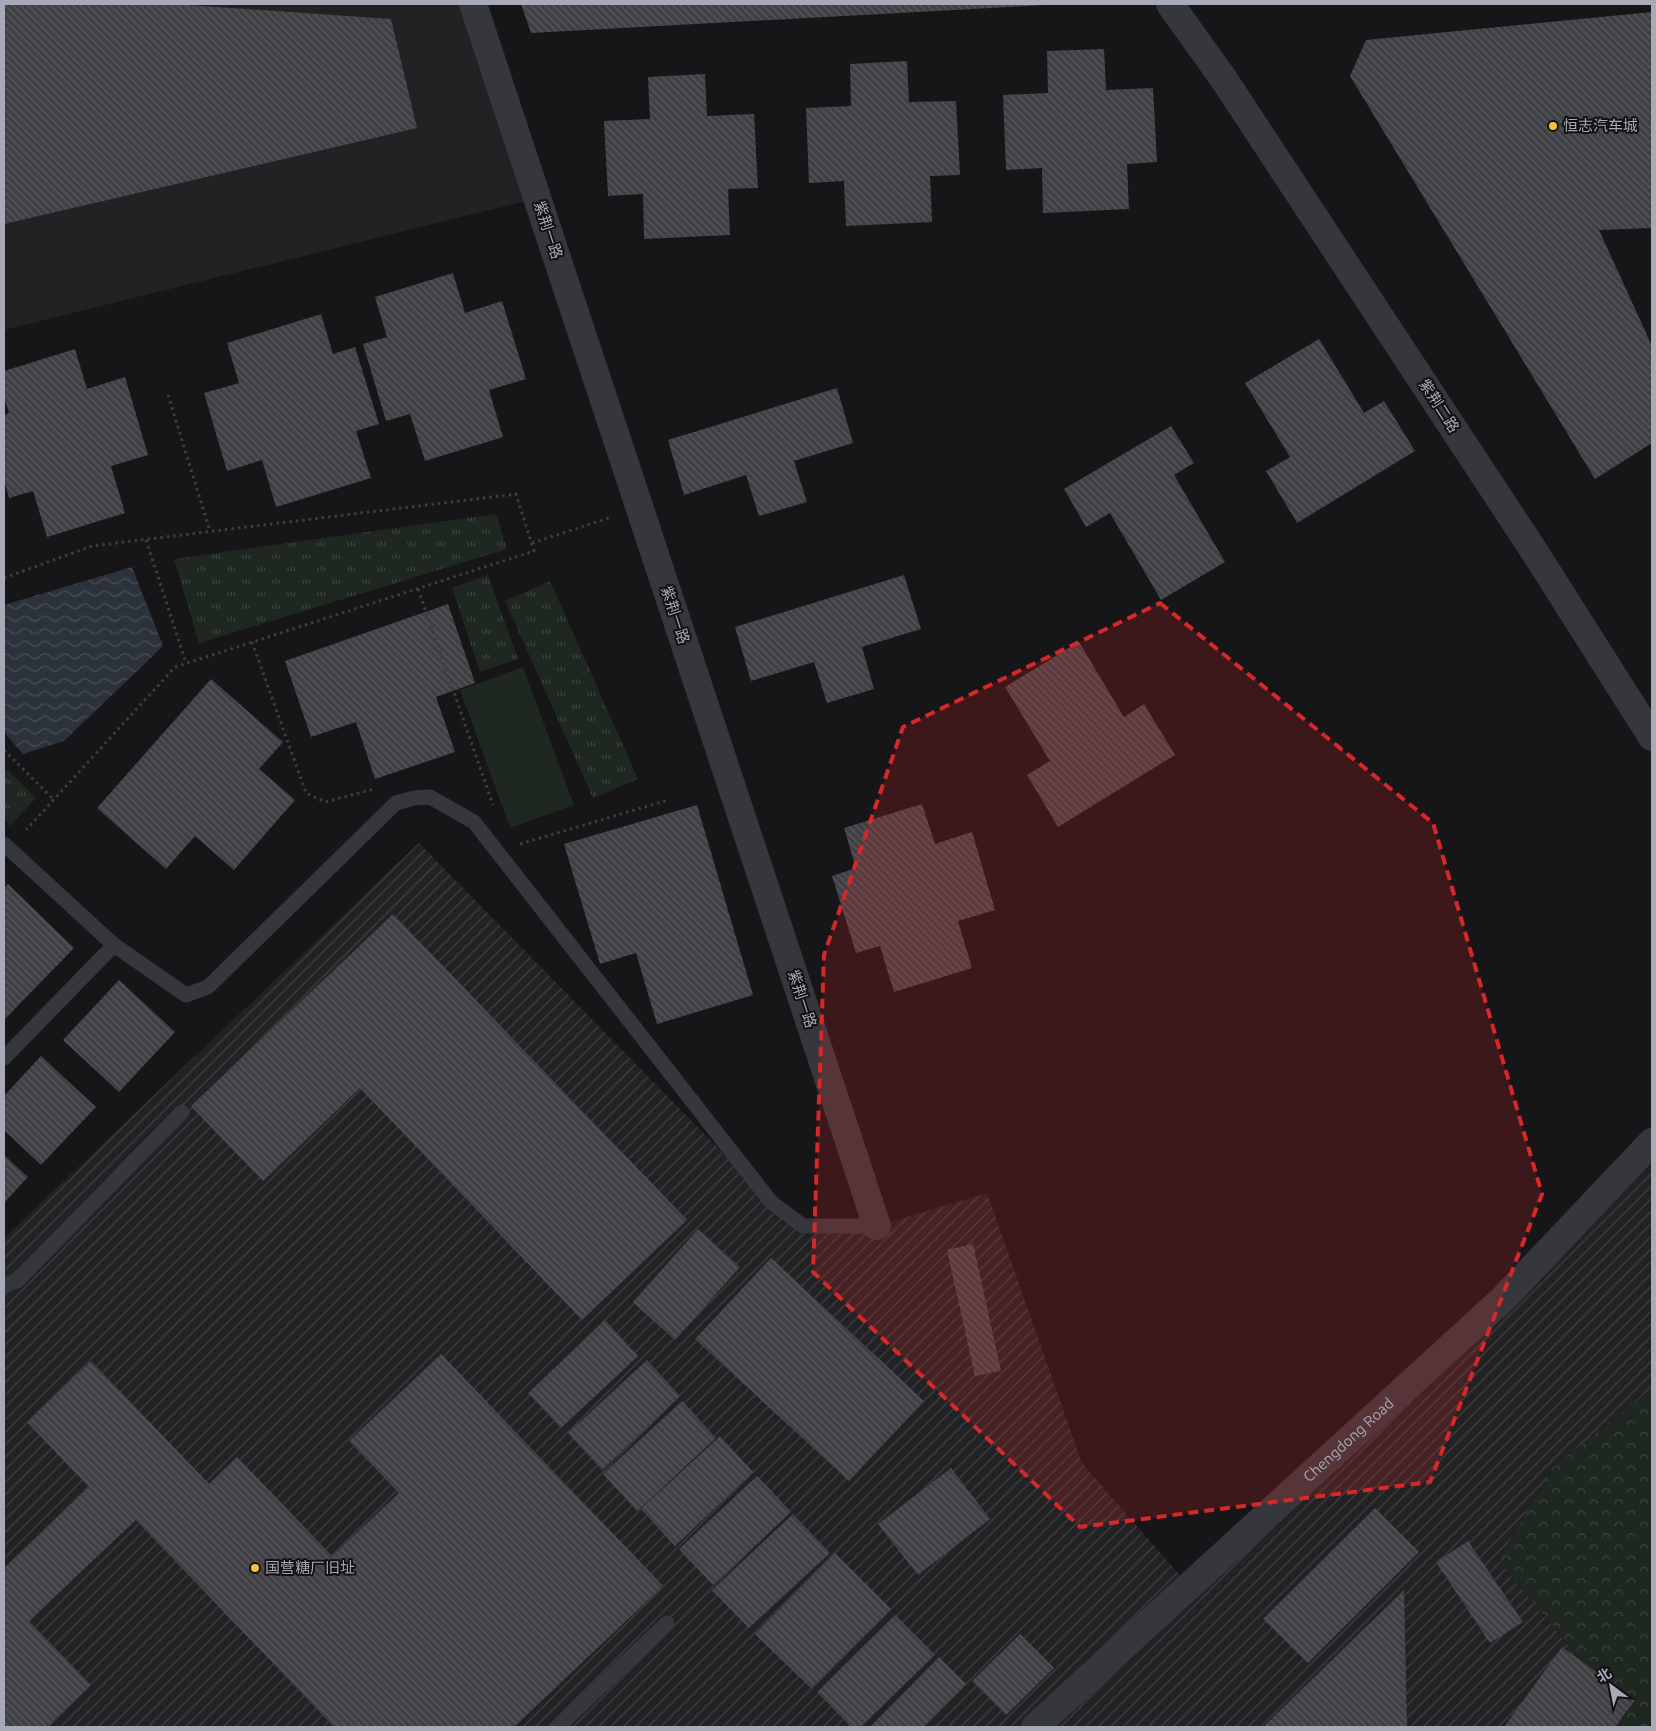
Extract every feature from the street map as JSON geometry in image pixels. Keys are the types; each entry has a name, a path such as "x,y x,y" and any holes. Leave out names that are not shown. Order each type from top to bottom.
{"street":[{"name":"紫荆一路","path":"473,4 877,1226"},
{"name":"紫荆二路","path":"1170,4 1223,78 1534,551 1652,737"},
{"name":"紫荆二路","path":"1193,4 1223,78"},
{"name":"Chengdong Road","path":"1036,1727 1190,1588 1504,1298 1652,1142"}],"lane":[{"path":"7,846 114,946 186,995 208,987 396,803 414,798 430,797 474,822 771,1202 803,1226 877,1226"},
{"path":"4,1058 114,946"},
{"path":"4,1285 17,1281 182,1112"},
{"path":"558,1727 667,1623"}],"path":[{"path":"168,395 210,531"},
{"path":"4,578 92,546 516,494 534,551 175,667 54,800 7,846"},
{"path":"532,543 614,517"},
{"path":"146,540 186,663"},
{"path":"418,589 494,809"},
{"path":"4,750 54,800"}],"highlighted area":[{"path":"1160,603 1433,823 1542,1194 1430,1482 1080,1527 813,1272 824,955 903,727"}],"shaded area":[{"path":"4,4 473,4 538,198 4,330"},
{"path":"419,843 771,1202 803,1226 877,1226 987,1193 1082,1463 1190,1587 1652,1142 1652,1389 1554,1466 1498,1560 1626,1715 1622,1727 4,1727 4,1238"}],"green space":[{"path":"496,514 507,549 199,643 174,559"},
{"path":"488,575 518,659 480,672 452,588"},
{"path":"550,581 638,779 593,798 505,601"},
{"path":"523,667 574,805 510,828 460,690"},
{"path":"4,767 36,798 10,826 4,819"},
{"path":"1652,1389 1652,1727 1622,1727 1626,1714 1498,1560 1554,1466"}],"water":[{"path":"132,567 163,646 64,741 23,754 4,732 4,605"}],"building":[{"path":"4,4 173,4 391,19 417,128 4,224"},
{"path":"521,4 1044,4 1044,5 531,33"},
{"path":"1652,12 1652,228 1599,230 1652,346 1652,443 1595,479 1350,76 1366,40"},
{"path":"1104,49 1106,90 1153,88 1157,162 1127,164 1129,209 1043,213 1042,168 1006,170 1003,95 1048,93 1047,51"},
{"path":"907,61 909,102 956,101 960,175 930,176 932,222 846,226 844,181 809,183 806,108 851,106 850,64"},
{"path":"705,74 707,116 754,114 758,188 728,189 730,235 644,239 643,194 608,196 604,121 650,119 648,77"},
{"path":"453,273 465,313 502,301 526,379 489,390 503,437 425,461 410,414 386,421 363,344 387,337 375,297"},
{"path":"321,314 333,354 355,347 379,424 356,431 371,478 276,507 262,460 227,471 204,393 239,383 227,343"},
{"path":"1319,339 1364,413 1384,401 1415,451 1297,523 1266,471 1290,457 1245,383"},
{"path":"75,349 87,389 125,377 148,455 111,466 125,513 47,537 33,491 9,498 4,479 4,415 9,413 4,397 4,371"},
{"path":"837,388 853,443 794,461 807,502 759,516 746,475 684,495 668,440"},
{"path":"1171,426 1194,463 1174,475 1225,562 1161,600 1110,513 1086,527 1064,489"},
{"path":"904,575 921,629 862,647 874,689 827,703 814,662 751,681 735,627"},
{"path":"448,604 475,683 436,697 455,752 375,779 356,722 311,737 285,661"},
{"path":"1079,642 1124,717 1144,704 1175,755 1058,827 1027,775 1050,761 1005,687"},
{"path":"211,679 283,742 259,769 295,800 234,870 195,836 166,869 97,808"},
{"path":"922,804 935,844 972,832 995,910 958,921 972,968 894,992 880,946 856,953 832,876 856,868 844,828"},
{"path":"697,805 753,995 657,1024 636,953 600,964 564,844"},
{"path":"8,884 74,948 4,1020 4,888"},
{"path":"393,914 687,1220 582,1320 360,1088 263,1181 191,1106"},
{"path":"119,980 175,1032 119,1092 63,1040"},
{"path":"41,1056 96,1107 41,1165 4,1130 4,1096"},
{"path":"4,1155 28,1177 4,1203"},
{"path":"698,1229 740,1267 675,1340 633,1302"},
{"path":"973,1244 1001,1371 975,1376 947,1250"},
{"path":"771,1258 924,1401 849,1481 695,1339"},
{"path":"605,1320 638,1356 561,1428 528,1393"},
{"path":"441,1354 663,1586 514,1727 334,1727 136,1520 29,1621 91,1685 49,1725 51,1727 4,1727 4,1568 89,1487 27,1422 91,1361 209,1484 237,1457 332,1556 399,1493 349,1441"},
{"path":"647,1360 680,1396 602,1470 568,1433"},
{"path":"682,1401 716,1438 637,1511 603,1474"},
{"path":"720,1436 753,1472 675,1546 641,1509"},
{"path":"951,1468 990,1519 918,1575 878,1524"},
{"path":"757,1476 791,1512 713,1585 679,1549"},
{"path":"1375,1508 1419,1552 1308,1663 1263,1619"},
{"path":"793,1514 830,1553 749,1628 712,1590"},
{"path":"1468,1541 1523,1622 1490,1643 1436,1562"},
{"path":"835,1553 891,1609 811,1688 755,1634"},
{"path":"1404,1590 1407,1727 1263,1727"},
{"path":"895,1615 935,1655 860,1727 851,1727 817,1692"},
{"path":"1020,1634 1054,1668 1006,1715 972,1681"},
{"path":"1562,1647 1635,1700 1615,1727 1504,1727"},
{"path":"939,1657 966,1684 923,1727 870,1727"}],"place":[{"name":"恒志汽车城","path":"1553,126"},
{"name":"国营糖厂旧址","path":"255,1568"}]}
